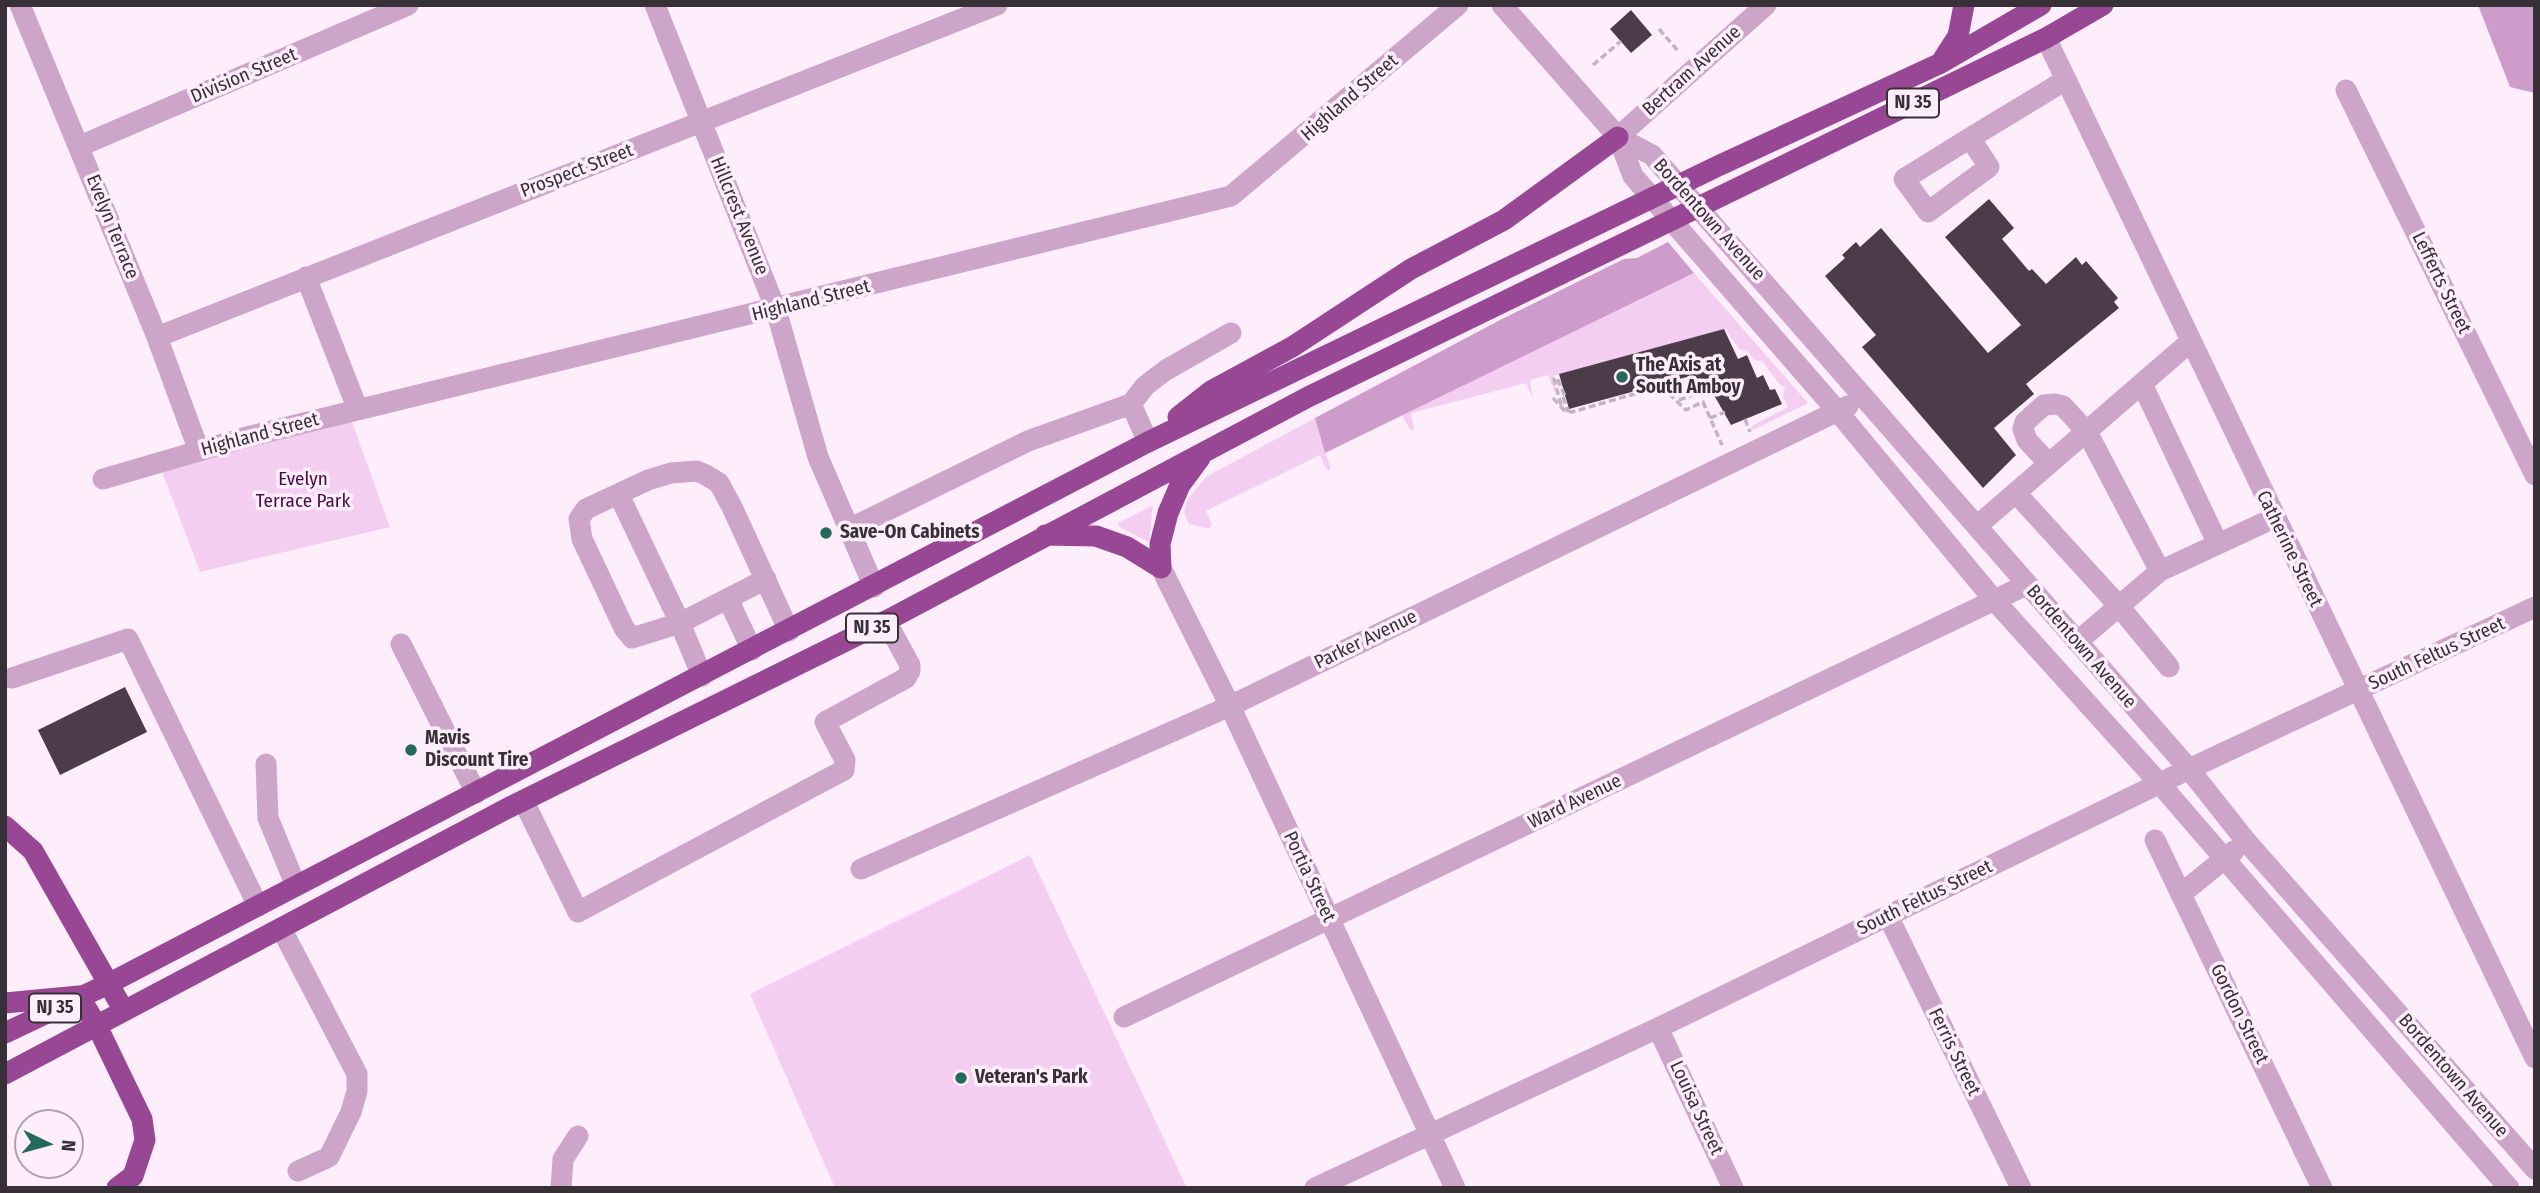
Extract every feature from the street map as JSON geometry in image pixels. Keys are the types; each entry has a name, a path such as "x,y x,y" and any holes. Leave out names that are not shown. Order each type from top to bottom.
{"highway":[{"path":"1941,63 1958,36 1964,5"},
{"name":"NJ 35","path":"5,1033 106,985 1148,442 1718,166 1941,63 2041,5"},
{"name":"NJ 35","path":"5,1074 494,815 886,621 1308,397 2046,38 2103,5"},
{"path":"1148,442 1211,391 1292,347 1411,269 1504,220 1618,137"},
{"path":"1161,568 1160,544 1168,513 1180,485 1204,452"},
{"path":"1044,535 1096,537 1126,547 1161,568"},
{"path":"5,826 33,851 106,985 124,1011"},
{"path":"5,1003 79,996 97,1026 142,1119 145,1140 133,1176 117,1188"}],"street":[{"name":"Evelyn Terrace","path":"20,5 157,337 199,451"},
{"name":"Division Street","path":"80,146 408,5"},
{"name":"Hillcrest Avenue","path":"655,5 776,310 818,457 874,587"},
{"name":"Prospect Street","path":"157,337 997,5"},
{"name":"Highland Street","path":"103,480 199,451 358,410 776,310 1231,196 1458,5"},
{"name":"Bordentown Avenue","path":"1503,5 1618,137 1633,176 1839,412 1994,600 2160,784 2509,1188"},
{"name":"Bertram Avenue","path":"1618,137 1766,5"},
{"name":"Catherine Street","path":"2046,38 2535,1058"},
{"path":"1970,138 2064,80"},
{"name":"Lefferts Street","path":"2346,90 2535,475"},
{"name":"Bordentown Avenue","path":"1618,137 1652,155 2189,769 2246,841 2535,1169"},
{"path":"306,277 358,410"},
{"path":"1733,289 1760,277"},
{"path":"849,529 1028,441 1131,404 1145,386 1166,370 1231,334"},
{"path":"1977,526 2190,342"},
{"path":"2142,384 2218,544"},
{"name":"Parker Avenue","path":"861,869 1230,706 1839,412 1863,394"},
{"path":"1131,404 1148,442"},
{"path":"2049,464 2028,440 2023,429 2025,422 2044,405 2063,406 2087,432 2160,571"},
{"path":"766,579 680,623 632,638 582,539 579,519 586,509 671,473 697,471 706,475 719,484 766,579 789,631"},
{"path":"2016,493 2118,605 2169,667"},
{"path":"619,495 702,676"},
{"path":"2077,642 2160,571 2274,518"},
{"name":"Portia Street","path":"1161,568 1230,706 1455,1188"},
{"name":"Ward Avenue","path":"1124,1017 2026,584"},
{"path":"728,598 752,650"},
{"name":"South Feltus Street","path":"1315,1188 1658,1028 2189,769 2535,607"},
{"path":"524,802 578,912 844,770 845,760 825,722 906,678 910,671 910,665 886,621"},
{"path":"12,678 128,639 258,906"},
{"path":"401,644 476,793"},
{"path":"266,764 268,818 296,886"},
{"name":"Gordon Street","path":"2155,840 2322,1188"},
{"path":"2181,894 2246,841"},
{"name":"Ferris Street","path":"1888,916 2021,1188"},
{"path":"281,928 357,1074 357,1091 351,1112 329,1157 298,1171"},
{"name":"Louisa Street","path":"1658,1028 1733,1188"},
{"path":"561,1188 563,1159 578,1136"}],"path":[{"path":"1659,29 1679,52"},
{"path":"1593,65 1621,41"},
{"path":"1562,407 1554,379 1558,378 1568,412"},
{"path":"1568,412 1657,389 1665,390 1679,400 1686,410 1703,402 1723,447"},
{"path":"1679,400 1695,394"},
{"path":"1553,398 1568,412"},
{"path":"1710,418 1725,412"},
{"path":"1745,419 1751,434"}],"green space":[{"path":"1694,273 1808,403 1753,430 1750,427 1788,407 1783,397 1785,387 1780,385 1762,361 1755,360 1748,352 1739,349 1725,329 1553,376 1556,394 1548,375 1530,380 1533,399 1526,383 1411,413 1414,430 1410,430 1402,415"},
{"path":"1315,418 1331,470 1327,470 1320,455 1206,511 1212,525 1209,529 1189,524 1184,512 1187,500 1206,477"},
{"name":"Evelyn Terrace Park","path":"352,422 390,527 200,572 161,469"},
{"path":"1153,505 1149,542 1119,527 1118,523"},
{"name":"Veteran's Park","path":"1030,855 1187,1188 835,1188 750,994"}],"shaded area":[{"path":"2478,5 2535,5 2535,93 2510,87"},
{"path":"1668,242 1694,273 1325,453 1315,418 1502,319 1624,259 1637,258"}],"building":[{"path":"1631,10 1652,35 1631,53 1610,29"},
{"path":"1989,199 2014,228 2002,239 2029,271 2032,269 2046,284 2076,257 2082,265 2086,261 2118,298 2114,302 2119,308 2026,384 2034,394 1994,428 2016,455 1983,488 1862,347 1876,335 1825,276 1845,258 1842,255 1856,242 1860,247 1881,228 1988,353 2021,325 1945,237"},
{"name":"The Axis at South Amboy","path":"1724,329 1738,359 1747,355 1757,378 1763,375 1770,390 1775,389 1782,404 1731,425 1710,388 1696,396 1687,377 1569,409 1559,374"},
{"path":"125,687 147,732 60,775 38,730"}],"place":[{"name":"The Axis at South Amboy","path":"1622,377"},
{"name":"Save-On Cabinets","path":"826,533"},
{"name":"Mavis Discount Tire","path":"411,750"},
{"name":"Veteran's Park","path":"961,1078"}]}
